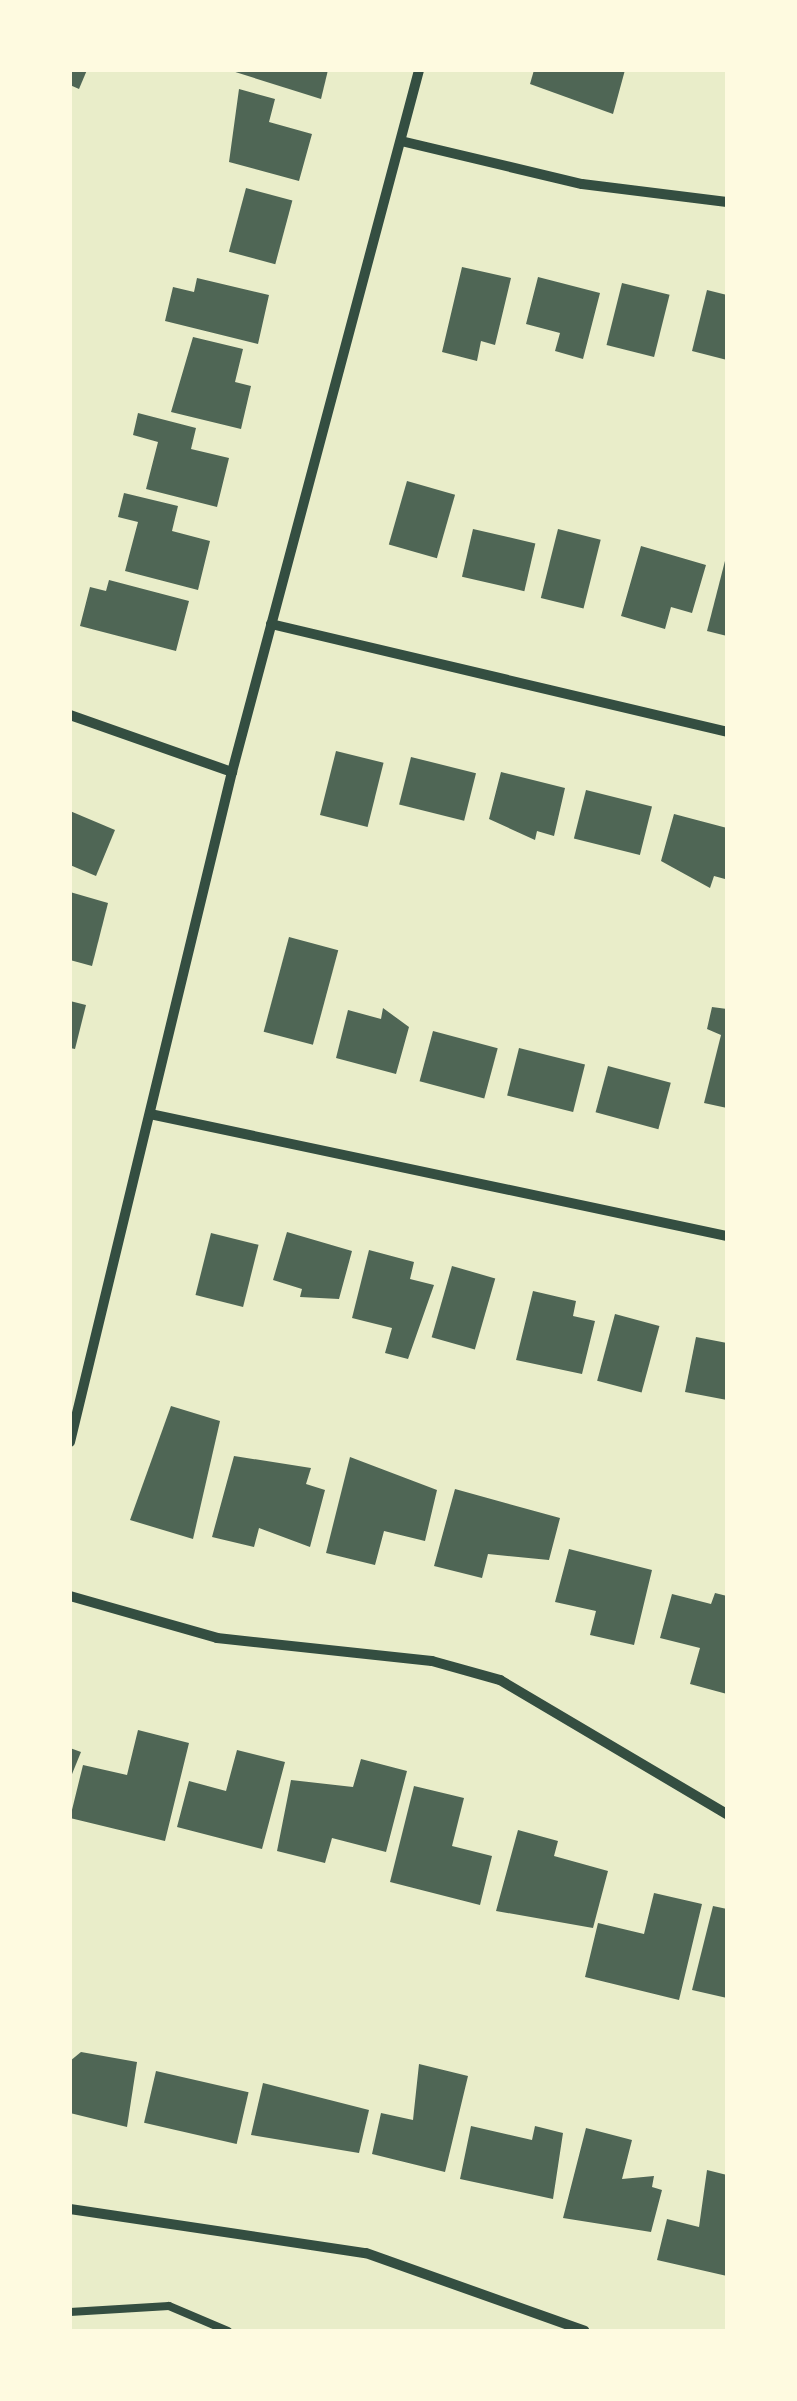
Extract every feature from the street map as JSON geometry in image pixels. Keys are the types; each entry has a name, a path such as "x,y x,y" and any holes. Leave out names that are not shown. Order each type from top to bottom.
{"street":[{"path":"70,1442 232,772 419,70"},
{"path":"402,141 582,184 727,202"},
{"path":"271,624 727,732"},
{"path":"70,715 232,772"},
{"path":"150,1114 727,1236"},
{"path":"70,1596 218,1638 432,1661 500,1680 727,1814"},
{"path":"70,2209 366,2253 586,2331"}],"lane":[{"path":"70,2312 169,2306 228,2331"}],"building":[{"path":"70,70 87,70 79,89 70,85"},
{"path":"229,70 328,70 321,99"},
{"path":"534,70 625,70 613,114 530,84"},
{"path":"239,89 275,99 269,122 312,134 299,181 229,162"},
{"path":"246,188 292,200 275,264 229,252"},
{"path":"462,267 511,278 495,345 481,341 477,361 442,352"},
{"path":"538,277 600,293 583,359 555,351 560,333 526,324"},
{"path":"197,278 269,295 258,344 165,321 173,287 194,292"},
{"path":"622,283 670,295 654,357 607,345"},
{"path":"707,290 727,295 727,360 692,351"},
{"path":"193,337 243,349 235,382 251,386 241,429 171,412"},
{"path":"138,413 196,428 191,449 229,458 217,507 146,489 158,442 133,435"},
{"path":"407,481 455,495 437,558 389,544"},
{"path":"124,493 178,506 172,531 210,541 198,590 125,571 138,522 118,517"},
{"path":"473,529 535,543 524,591 462,577"},
{"path":"558,529 601,540 584,609 541,598"},
{"path":"641,546 706,565 692,613 671,607 665,629 621,616"},
{"path":"727,557 727,636 707,631"},
{"path":"109,580 189,601 176,651 80,626 90,587 106,591"},
{"path":"336,751 384,763 368,827 320,815"},
{"path":"411,757 476,773 464,821 399,805"},
{"path":"501,772 565,788 554,836 537,831 535,840 489,819"},
{"path":"586,790 652,806 640,855 574,839"},
{"path":"70,811 115,830 96,876 70,865"},
{"path":"674,814 727,828 725,879 714,876 710,888 661,861"},
{"path":"70,892 108,903 92,966 70,960"},
{"path":"289,937 338,950 313,1045 264,1032"},
{"path":"70,1001 86,1005 75,1049 70,1048"},
{"path":"712,1007 727,1009 727,1108 704,1103 721,1035 707,1029"},
{"path":"383,1008 409,1027 396,1074 336,1058 348,1010 381,1019"},
{"path":"433,1031 498,1048 484,1099 420,1081"},
{"path":"519,1048 585,1064 573,1112 507,1096"},
{"path":"608,1066 671,1083 658,1129 596,1112"},
{"path":"287,1232 352,1251 339,1299 300,1297 302,1289 273,1280"},
{"path":"211,1233 259,1245 243,1307 196,1295"},
{"path":"369,1250 414,1262 410,1279 434,1285 408,1359 385,1353 392,1328 352,1318"},
{"path":"452,1266 495,1278 475,1350 432,1337"},
{"path":"533,1291 576,1301 573,1316 595,1321 582,1374 516,1360"},
{"path":"615,1314 659,1326 642,1393 597,1381"},
{"path":"696,1337 727,1343 727,1400 685,1392"},
{"path":"171,1406 220,1421 193,1539 130,1520"},
{"path":"234,1456 311,1468 306,1484 325,1490 310,1547 259,1528 254,1547 212,1537"},
{"path":"350,1457 437,1490 425,1541 384,1531 375,1565 326,1553"},
{"path":"455,1489 560,1518 549,1560 488,1554 482,1578 434,1566"},
{"path":"569,1549 652,1570 634,1645 590,1635 596,1611 555,1602"},
{"path":"715,1593 727,1596 727,1694 690,1684 700,1648 660,1638 672,1594 711,1604"},
{"path":"138,1730 189,1743 165,1841 70,1818 83,1765 127,1775"},
{"path":"70,1748 81,1752 70,1779"},
{"path":"237,1750 285,1762 262,1849 177,1827 189,1781 226,1791"},
{"path":"361,1759 407,1771 386,1852 332,1838 325,1863 277,1851 291,1780 353,1787"},
{"path":"414,1786 464,1798 452,1846 492,1856 480,1905 390,1882"},
{"path":"518,1830 558,1841 554,1856 608,1871 593,1928 496,1911"},
{"path":"654,1893 702,1904 679,2000 585,1977 598,1923 644,1934"},
{"path":"713,1906 727,1909 727,1998 692,1990"},
{"path":"81,2052 137,2062 127,2127 70,2113 70,2061"},
{"path":"419,2064 468,2076 445,2172 372,2154 381,2113 413,2120"},
{"path":"156,2071 249,2092 237,2144 144,2123"},
{"path":"263,2083 369,2110 359,2153 251,2135"},
{"path":"471,2126 532,2140 535,2126 563,2133 553,2199 460,2179"},
{"path":"586,2128 632,2140 622,2179 654,2176 652,2187 662,2190 651,2232 563,2218"},
{"path":"707,2170 727,2175 727,2276 657,2260 667,2219 699,2227"}]}
